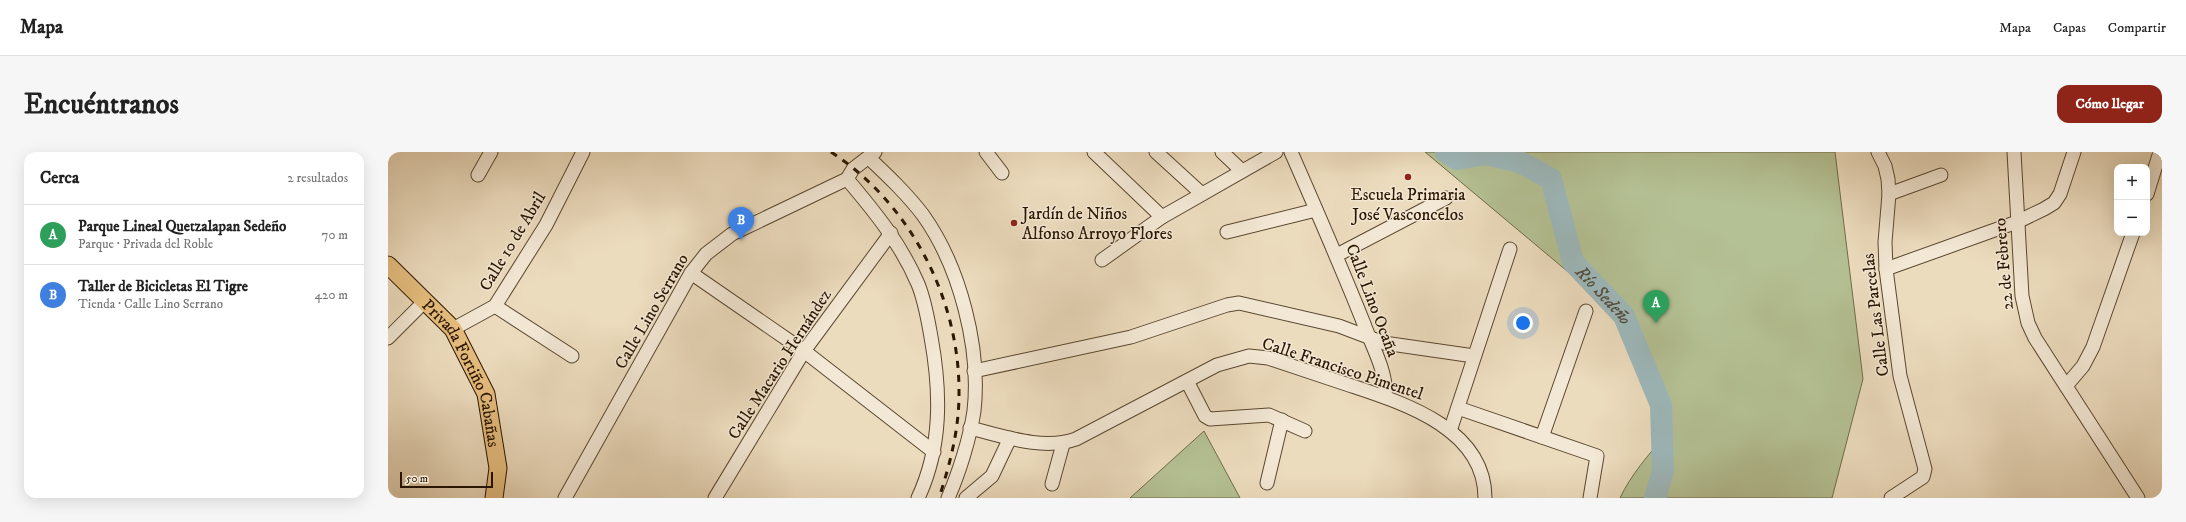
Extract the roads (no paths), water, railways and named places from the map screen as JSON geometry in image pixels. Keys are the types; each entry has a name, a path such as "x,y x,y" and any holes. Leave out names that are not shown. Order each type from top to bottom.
{"main road":[{"name":"Privada Fortiño Cabañas","path":"388,265 453,329 486,394 498,468 494,498"}],"street":[{"path":"478,174 492,152"},
{"name":"Calle 10 de Abril","path":"453,329 495,306 546,225 581,152"},
{"path":"986,152 1002,173"},
{"path":"1094,152 1162,217"},
{"path":"1156,152 1202,194"},
{"path":"1222,152 1242,171"},
{"path":"1102,260 1162,217 1276,152"},
{"name":"Calle Lino Ocaña","path":"1291,152 1337,255 1369,338 1385,382 1385,397"},
{"name":"Calle Las Parcelas","path":"1878,152 1885,166 1889,194 1886,220 1886,269 1900,376 1925,473 1923,477 1891,498"},
{"name":"22 de Febrero","path":"2014,152 2022,296 2028,323 2034,338 2138,498"},
{"path":"1886,269 2017,222 2054,203 2060,194 2074,152"},
{"path":"872,155 922,215 940,242 953,273 965,309 971,342 975,393 970,428 950,494 962,498"},
{"name":"Calle Lino Serrano","path":"565,498 692,273 706,254 732,234 848,179 854,169 872,155"},
{"path":"2150,186 2160,158"},
{"path":"1889,194 1941,175"},
{"path":"848,179 891,233 919,285 927,314 934,355 938,397 937,436 930,470 918,498"},
{"path":"1337,255 1446,198"},
{"path":"1227,232 1316,210"},
{"name":"Calle Macario Hernández","path":"715,498 804,351 891,233"},
{"path":"2066,386 2083,366 2093,347 2132,236"},
{"path":"1450,431 1510,249"},
{"path":"692,273 804,351 934,452"},
{"path":"388,338 425,301"},
{"path":"974,371 1131,337 1227,304 1239,303 1338,326 1384,343 1474,356"},
{"path":"495,306 572,356"},
{"path":"1542,437 1586,311"},
{"name":"Calle Francisco Pimentel","path":"1063,444 1217,365 1249,356 1268,358 1385,397 1419,411 1450,431 1473,456 1481,470 1485,484 1485,498"},
{"path":"1187,381 1205,416 1210,419 1261,414 1282,420 1305,431"},
{"path":"1458,408 1597,456 1590,498"},
{"path":"1267,483 1282,420"},
{"path":"970,428 1010,438 1051,444 1063,444 1052,484"},
{"path":"966,498 992,476 1010,438"}],"waterway":[{"name":"Río Sedeño","path":"1446,152 1457,159 1486,154 1520,162 1551,179 1573,262 1624,316 1661,405 1663,471 1655,498"}],"railway":[{"path":"831,152 860,173 885,199 907,227 925,257 940,290 951,324 957,359 959,407 956,434 939,498"}],"place":[{"name":"Escuela Primaria José Vasconcelos","path":"1408,177"},
{"name":"Jardín de Niños Alfonso Arroyo Flores","path":"1014,223"},
{"name":"Taller de Bicicletas El Tigre","path":"741,240"},
{"name":"Parque Lineal Quetzalapan Sedeño","path":"1656,323"}]}
